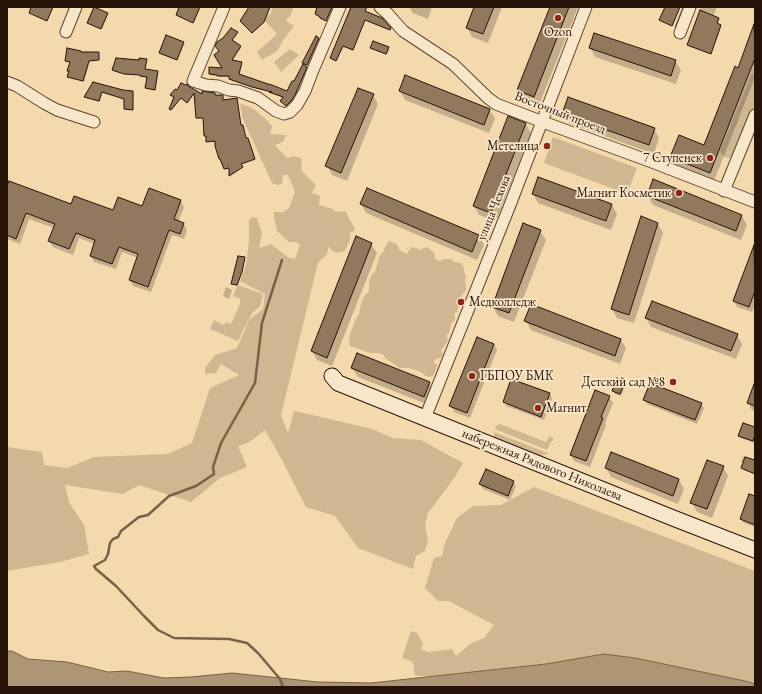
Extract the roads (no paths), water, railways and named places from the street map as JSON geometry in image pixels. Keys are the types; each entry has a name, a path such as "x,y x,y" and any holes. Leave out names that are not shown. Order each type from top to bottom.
{"street":[{"path":"66,32 76,7"},
{"path":"224,7 193,81 238,91 258,98 276,111 284,114 290,112 297,105 305,91 340,7"},
{"name":"Восточный проезд","path":"380,7 403,32 453,64 496,104 755,202"},
{"name":"улица Чехова","path":"425,418 543,122 586,7"},
{"path":"680,33 690,7"},
{"path":"7,82 17,86 57,110 94,122"},
{"path":"724,191 755,115"},
{"name":"набережная Рядового Николаева","path":"332,376 338,384 755,550"}],"waterway":[{"path":"676,27 684,7"},
{"path":"282,260 262,323 255,383 221,443 213,467 214,474 196,486 169,496 148,515 139,517 121,531 118,537 113,539 110,543 105,560 94,566 116,586 158,630 174,638 229,639 247,643 258,653 280,679 283,687"}],"place":[{"name":"Ozon","path":"558,18"},
{"name":"Метелица","path":"547,146"},
{"name":"7 Ступенек","path":"710,158"},
{"name":"Магнит Косметик","path":"679,193"},
{"name":"Медколледж","path":"461,302"},
{"name":"ГБПОУ БМК","path":"472,376"},
{"name":"Детский сад №8","path":"673,382"},
{"name":"Магнит","path":"538,408"}]}
